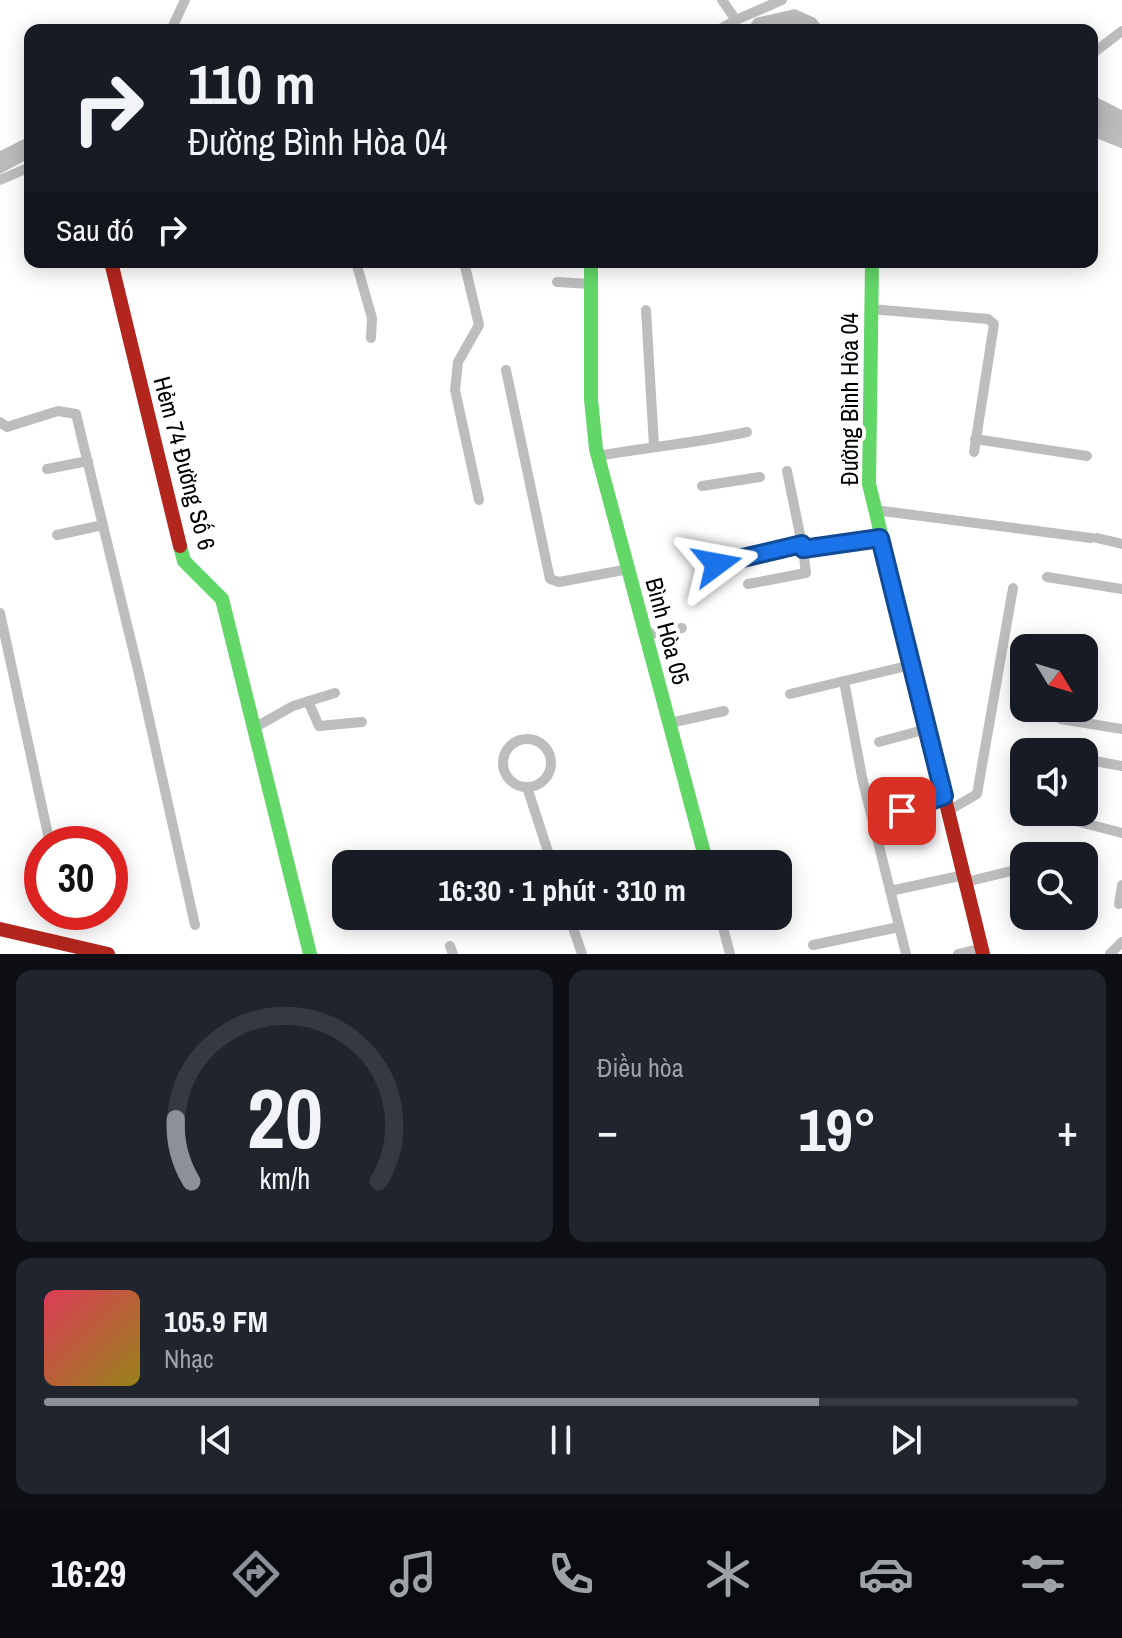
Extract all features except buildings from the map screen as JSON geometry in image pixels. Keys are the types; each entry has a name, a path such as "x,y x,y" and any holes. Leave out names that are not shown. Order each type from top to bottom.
{"street":[{"path":"174,24 185,0"},
{"path":"722,0 736,20"},
{"path":"729,24 782,0"},
{"path":"1098,49 1122,31"},
{"path":"1098,133 1122,143"},
{"path":"0,180 24,170"},
{"name":"Hẻm 74 Đường Số 6","path":"112,268 184,561 222,599 310,954"},
{"path":"358,268 372,318 371,338"},
{"path":"465,268 479,325 458,362 455,390 479,500"},
{"name":"Bình Hòa 05","path":"591,268 592,409 598,456 703,850"},
{"name":"Đường Bình Hòa 04","path":"872,268 869,484 983,951"},
{"path":"557,282 591,284"},
{"path":"871,309 988,319 994,324 974,452"},
{"path":"646,310 654,446"},
{"path":"506,370 550,579 559,582 629,569"},
{"path":"0,422 7,427 58,411 76,414 195,925"},
{"path":"598,456 654,446 695,443 747,432"},
{"path":"975,439 1087,456"},
{"path":"47,469 88,461"},
{"path":"748,584 806,573 787,471"},
{"path":"702,486 760,477"},
{"path":"875,510 1122,544"},
{"path":"57,535 103,525"},
{"path":"717,564 803,547 880,538"},
{"path":"1047,577 1122,589"},
{"path":"948,811 977,794 1013,588"},
{"path":"0,613 46,826"},
{"path":"646,635 682,628"},
{"path":"790,694 911,665"},
{"path":"844,681 848,714 906,954"},
{"path":"254,728 308,701 335,693"},
{"path":"308,701 319,726 362,722"},
{"path":"670,723 724,711"},
{"path":"1079,722 1122,729"},
{"path":"879,742 927,729"},
{"path":"527,787 545,778 551,766 545,747 527,739 514,743 503,759 509,779 527,787 547,850"},
{"path":"1098,762 1122,766"},
{"path":"881,819 944,796"},
{"path":"1095,826 1122,833"},
{"path":"890,891 1010,870"},
{"path":"1119,904 1122,885"},
{"path":"813,945 899,927"},
{"path":"574,930 582,954"},
{"path":"717,954 730,952 724,930"},
{"path":"3,933 108,954"},
{"path":"1110,954 1122,942"},
{"path":"958,954 983,951"}],"shaded area":[{"path":"795,9 815,18 820,24 750,24 755,18"},
{"path":"1098,98 1122,110 1122,138 1098,128"},
{"path":"24,139 24,161 0,174 0,151"}],"traffic: fast":[{"path":"591,268 591,399 596,449 703,850"},
{"path":"872,268 869,484 936,762"},
{"path":"180,546 184,561 222,599 310,954"}],"traffic: jam":[{"path":"112,268 180,546"},
{"path":"936,762 983,954"},
{"path":"0,929 108,954"}],"route":[{"path":"717,564 802,544 803,549 880,538 944,796 902,811"}]}
